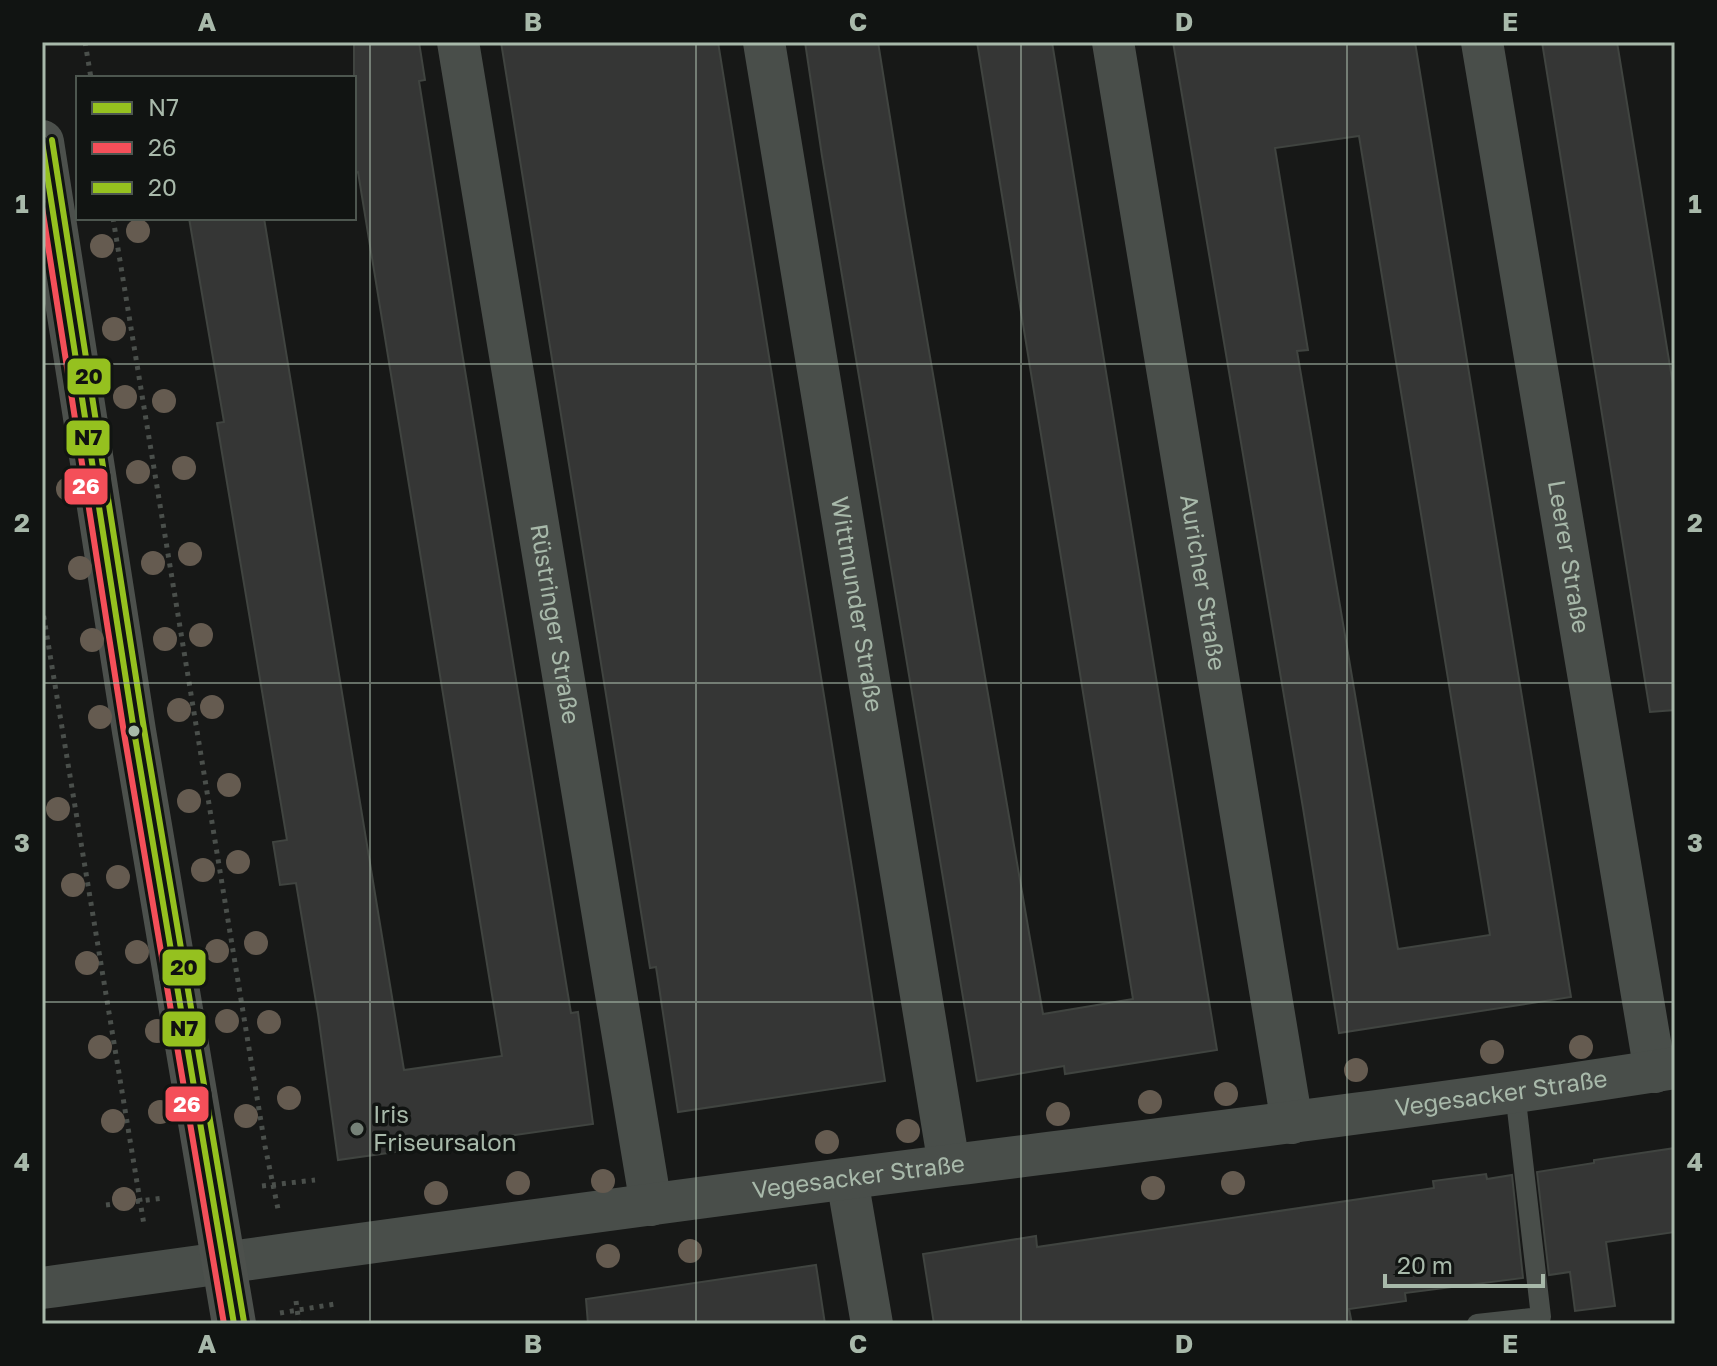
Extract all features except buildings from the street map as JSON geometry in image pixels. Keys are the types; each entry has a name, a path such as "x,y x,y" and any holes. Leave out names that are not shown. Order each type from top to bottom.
{"main road":[{"path":"42,142 134,731 234,1324"}],"street":[{"name":"Rüstringer Straße","path":"458,42 651,1205"},
{"name":"Wittmunder Straße","path":"764,42 949,1165"},
{"name":"Auricher Straße","path":"1113,42 1292,1123"},
{"name":"Leerer Straße","path":"1482,42 1665,1070"},
{"name":"Vegesacker Straße","path":"42,1288 949,1165 1292,1123 1665,1070"},
{"path":"847,1179 872,1324"}],"lane":[{"path":"1477,1324 1541,1317 1515,1092"}],"path":[{"path":"85,42 91,76"},
{"path":"113,220 273,1185 299,1324"},
{"path":"42,606 151,1273"},
{"path":"273,1185 315,1180"},
{"path":"106,1205 140,1201"},
{"path":"297,1310 335,1304"}],"transit line":[{"name":"20","path":"52,140 144,729 244,1322"},
{"name":"N7","path":"42,142 134,731 234,1324"},
{"name":"26","path":"42,207 124,733 224,1324"}],"place":[{"name":"Iris Friseursalon","path":"357,1129"}]}
